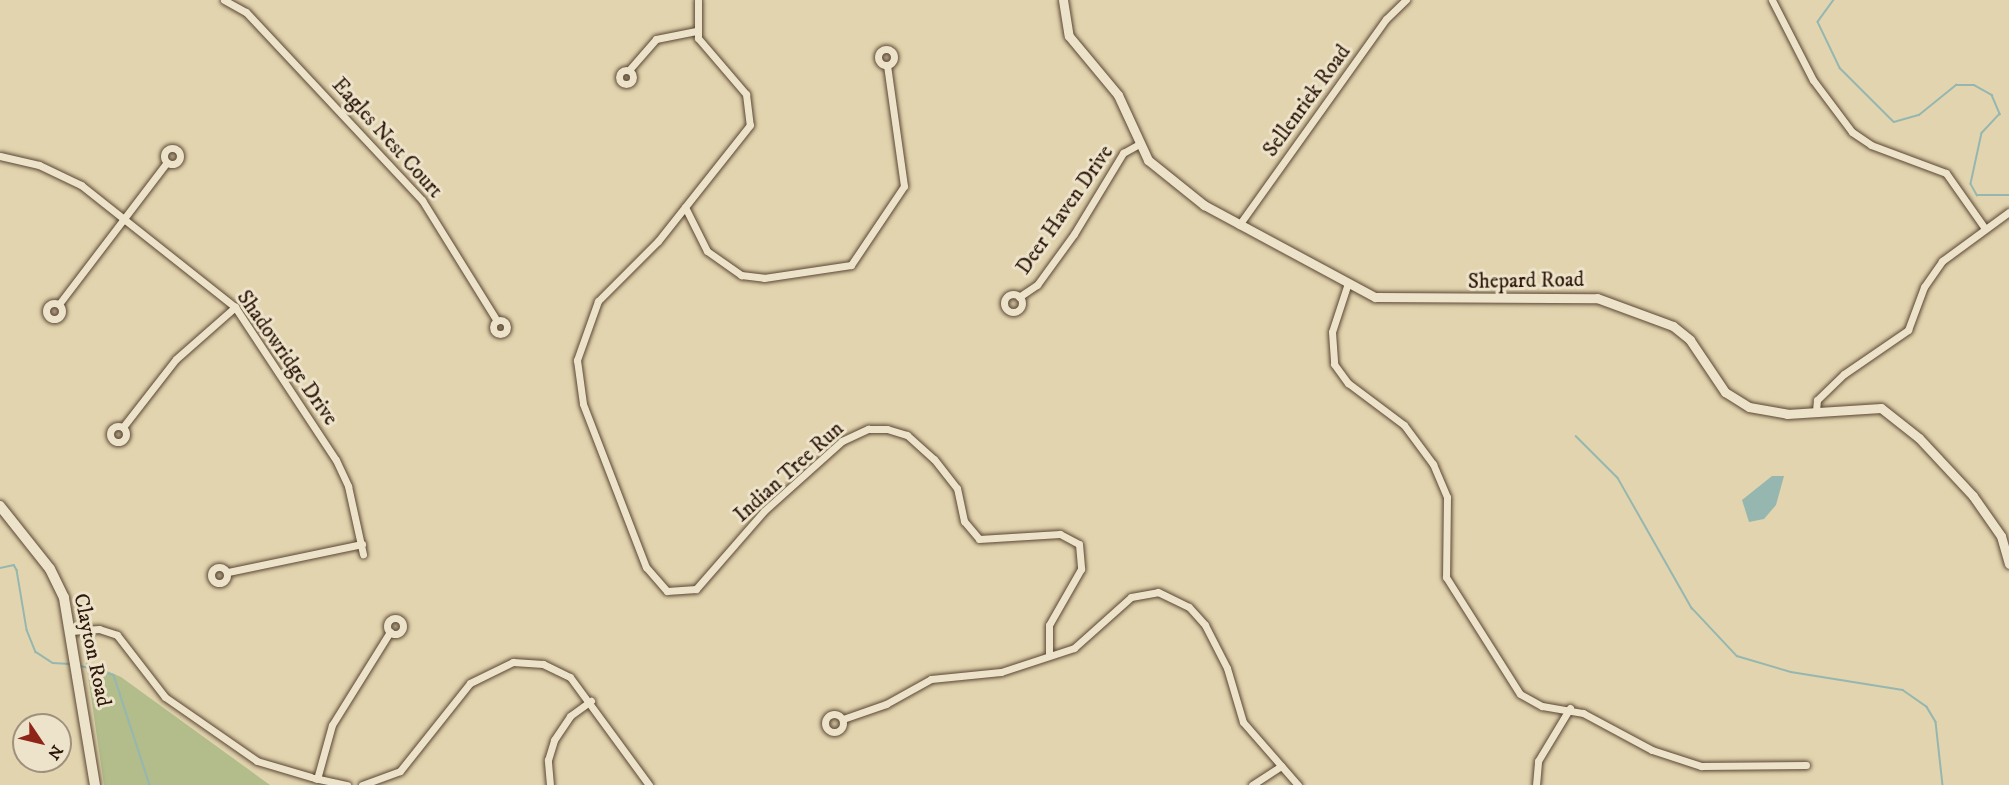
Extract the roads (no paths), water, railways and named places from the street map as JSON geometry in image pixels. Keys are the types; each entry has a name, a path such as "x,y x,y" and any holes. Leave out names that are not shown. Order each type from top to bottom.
{"main road":[{"name":"Clayton Road","path":"0,506 50,569 71,631 95,785"}],"street":[{"name":"Eagles Nest Court","path":"224,0 246,12 423,201 497,321"},
{"path":"629,70 656,39 696,31 698,0"},
{"name":"Shepard Road","path":"1063,0 1069,36 1118,95 1139,144 1172,184 1239,225 1347,286 1405,301 1567,297 1614,302 1656,318 1690,340 1736,401 1777,413 1872,406 1899,418 1973,496 2001,536 2009,564"},
{"name":"Sellenriek Road","path":"1239,225 1386,19 1406,0"},
{"path":"1772,0 1813,80 1852,132 1871,145 1946,173 1984,227"},
{"name":"Indian Tree Run","path":"696,31 709,56 742,87 751,116 742,139 685,207 598,301 577,360 583,404 652,577 674,593 696,589 764,511 842,441 868,429 887,429 907,435 934,459 957,488 964,521 979,539 1060,534 1078,544 1081,569 1049,625 1049,654"},
{"path":"685,207 707,251 741,275 764,278 851,265 904,186 887,65"},
{"name":"Deer Haven Drive","path":"1019,297 1037,285 1074,234 1123,153 1139,144"},
{"name":"Shadowridge Drive","path":"0,156 61,174 125,218 235,307 336,460 363,554"},
{"path":"59,304 167,162"},
{"path":"1816,411 1817,400 1844,375 1908,330 1932,274 1984,227 2009,212"},
{"path":"1347,286 1332,332 1334,364 1348,383 1404,425 1433,464 1447,498 1444,566 1454,594 1488,638 1520,694 1542,706 1570,708 1652,750 1701,766 1806,765"},
{"path":"123,427 176,359 235,307"},
{"path":"228,572 362,544"},
{"path":"843,718 886,704 932,679 1001,672 1049,654 1074,648 1131,597 1145,592 1174,597 1205,625 1227,668 1243,722 1298,785"},
{"path":"71,631 99,629 117,635 159,688 170,698 253,758 297,774 346,785"},
{"path":"314,778 332,725 390,632"},
{"path":"362,785 400,771 470,683 501,664 529,662 559,670 591,701 649,785"},
{"path":"550,785 548,760 554,740 570,716 591,701"},
{"path":"1536,785 1538,761 1570,708"},
{"path":"1252,785 1281,766"}],"water":[{"path":"1772,476 1784,476 1776,505 1764,519 1749,522 1742,500"}],"waterway":[{"path":"1834,0 1818,22 1840,68 1894,122 1919,115 1956,85 1974,85 1992,95 2000,114 1982,133 1971,184 1977,195 2009,195"},
{"path":"1576,436 1618,478 1692,608 1737,656 1791,672 1903,690 1927,707 1936,722 1943,785"},
{"path":"0,568 14,565 17,570 27,630 36,652 53,663 70,664"},
{"path":"81,666 114,675 150,785"}]}
